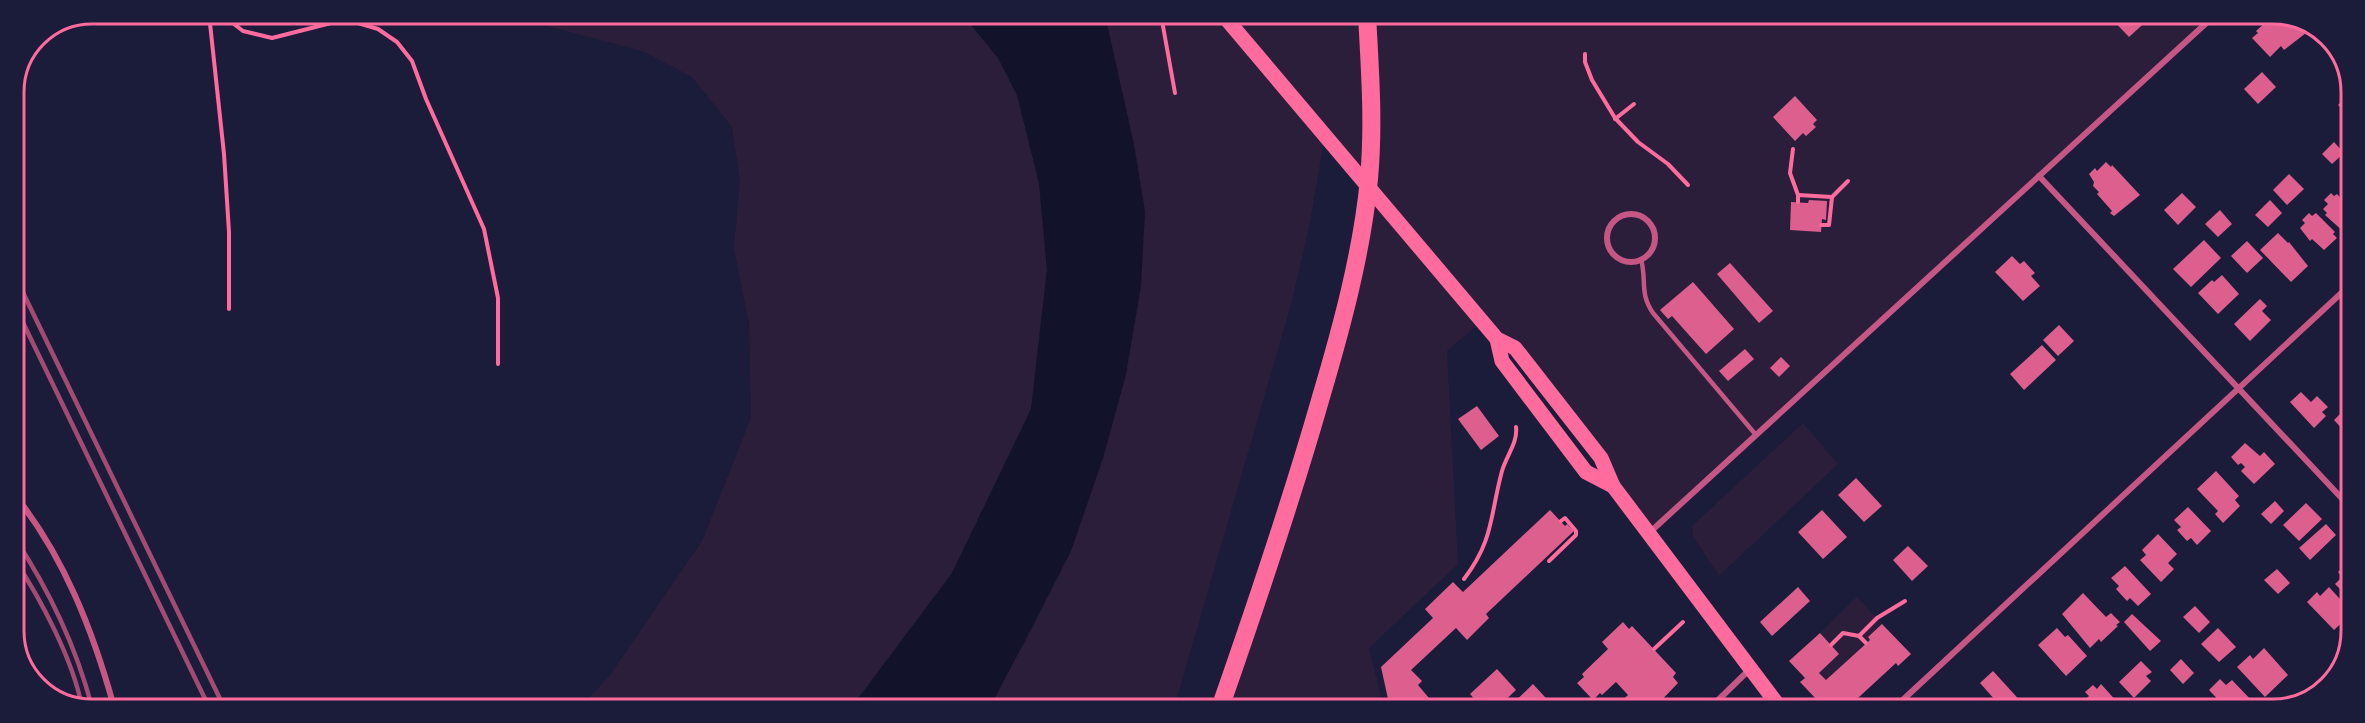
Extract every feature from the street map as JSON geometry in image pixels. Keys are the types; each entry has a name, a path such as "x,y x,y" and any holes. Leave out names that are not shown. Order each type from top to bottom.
{"highway":[{"path":"1223,699 1266,577 1307,447 1337,340 1354,263 1369,180 1372,109 1367,24"}],"main road":[{"path":"1230,24 1497,339 1515,348 1601,458 1613,486 1773,699"}],"street":[{"path":"1648,533 2205,24"},
{"path":"2039,176 2341,497"},
{"path":"1632,213 1640,215 1652,225 1653,246 1650,253 1641,259 1628,262 1620,260 1609,248 1606,240 1607,231 1617,218 1632,213"},
{"path":"1904,699 2341,293"},
{"path":"24,510 65,572 90,628 112,699"},
{"path":"1719,699 1750,668"}],"lane":[{"path":"1641,259 1644,270 1643,296 1647,304 1662,325 1756,435"}],"path":[{"path":"210,24 224,154 229,232 229,309"},
{"path":"234,24 243,31 272,38 327,24"},
{"path":"361,24 378,29 397,42 412,61 426,99 484,229 498,298 498,364"},
{"path":"1163,24 1175,93"},
{"path":"1585,54 1585,62 1592,80 1615,119 1638,142 1668,164 1688,185"},
{"path":"1615,119 1634,104"},
{"path":"1793,149 1790,173 1798,195 1798,202"},
{"path":"1821,225 1829,225 1832,197 1848,181"},
{"path":"1798,195 1832,197"},
{"path":"1464,579 1482,553 1502,469 1513,446 1516,427"},
{"path":"1549,561 1576,535 1576,531 1564,518 1561,521"},
{"path":"1859,636 1877,618 1905,601"},
{"path":"1654,649 1683,622"},
{"path":"1831,645 1843,633 1859,636 1866,643"}],"shaded area":[{"path":"540,24 970,24 998,58 1017,95 1039,183 1047,270 1031,410 952,573 858,699 588,699 610,675 702,541 751,418 749,323 734,248 740,180 732,127 692,77 642,51"},
{"path":"970,24 1107,24 1134,145 1145,212 1141,286 1126,374 1103,458 1071,551 994,699 858,699 952,573 1031,409 1047,270 1039,183 1017,95 998,58"},
{"path":"1107,24 2205,24 1648,533 1601,458 1482,321 1447,351 1458,564 1369,648 1382,699 1223,699 1307,447 1368,185 1325,135 1310,222 1292,301 1177,699 992,699 1029,635 1071,551 1103,458 1126,374 1145,212 1134,145"},
{"path":"1803,423 1838,464 1719,576 1693,536 1692,526"},
{"path":"1857,597 1882,624 1868,637 1870,640 1826,680 1819,673 1839,654 1820,633"}],"building":[{"path":"2117,24 2143,24 2129,37"},
{"path":"2264,24 2274,24 2291,26 2306,33 2284,50 2281,46 2270,57 2252,38 2258,33 2256,31"},
{"path":"2262,72 2276,87 2258,104 2244,89"},
{"path":"1795,96 1817,120 1813,124 1816,127 1806,136 1803,133 1795,141 1773,117"},
{"path":"2334,142 2341,150 2341,156 2332,164 2322,154"},
{"path":"2106,162 2111,167 2112,165 2140,195 2114,216 2097,194 2099,192 2093,186 2094,182 2089,174 2095,168 2097,171"},
{"path":"2289,174 2304,189 2287,205 2273,190"},
{"path":"2182,193 2196,207 2178,225 2164,210"},
{"path":"2331,193 2334,196 2337,194 2341,198 2341,229 2325,215 2327,213 2323,209 2328,204 2324,200"},
{"path":"1809,200 1827,201 1826,220 1822,219 1821,232 1790,230 1791,202 1808,203"},
{"path":"2270,200 2282,213 2268,227 2255,215"},
{"path":"2220,210 2232,224 2218,237 2205,224"},
{"path":"2309,213 2312,216 2316,213 2335,232 2333,234 2337,238 2324,250 2312,239 2310,241 2300,228 2305,223 2302,220"},
{"path":"2278,233 2289,242 2308,266 2291,282 2260,250"},
{"path":"2204,240 2221,258 2191,287 2173,269"},
{"path":"2247,241 2263,258 2247,273 2231,256"},
{"path":"2012,256 2020,264 2024,261 2035,273 2031,276 2040,286 2023,301 1995,272"},
{"path":"1730,263 1773,311 1759,323 1717,274"},
{"path":"2222,275 2239,294 2218,314 2198,293 2212,280 2214,282"},
{"path":"1693,282 1734,329 1706,354 1672,316 1668,319 1660,310"},
{"path":"2260,299 2267,306 2262,311 2271,320 2250,341 2234,324"},
{"path":"2059,325 2074,341 2058,356 2043,340"},
{"path":"2042,345 2056,360 2024,390 2010,374"},
{"path":"1745,349 1754,359 1728,381 1719,371"},
{"path":"1781,357 1790,366 1779,377 1770,368"},
{"path":"2301,392 2311,402 2317,396 2328,407 2322,412 2326,416 2314,428 2290,402"},
{"path":"1477,406 1499,436 1481,450 1458,419"},
{"path":"2341,413 2341,428 2334,420"},
{"path":"2245,443 2260,456 2264,452 2275,464 2254,484 2241,471 2245,467 2241,463 2238,465 2231,457"},
{"path":"2216,471 2239,496 2235,500 2240,506 2223,523 2215,514 2218,511 2197,489"},
{"path":"1856,478 1882,506 1864,522 1838,495"},
{"path":"2275,501 2284,511 2271,524 2261,514"},
{"path":"2306,503 2322,519 2299,541 2283,525"},
{"path":"2188,507 2211,531 2197,545 2191,538 2187,541 2177,530 2181,527 2174,520"},
{"path":"1550,510 1565,526 1567,524 1574,531 1486,614 1489,618 1467,640 1456,628 1411,670 1422,681 1418,685 1428,699 1388,699 1381,667 1433,618 1425,609 1453,582 1463,592"},
{"path":"1822,510 1847,537 1823,559 1798,532"},
{"path":"2326,524 2336,535 2310,560 2299,548"},
{"path":"2158,534 2177,554 2168,563 2174,569 2161,582 2140,560 2146,555 2142,550"},
{"path":"1908,546 1928,566 1912,581 1893,560"},
{"path":"2125,566 2151,594 2138,606 2130,598 2127,601 2116,589 2119,586 2111,578"},
{"path":"2277,569 2290,583 2278,594 2264,580"},
{"path":"2341,578 2341,590 2335,584"},
{"path":"1798,587 1810,601 1772,636 1760,622"},
{"path":"2329,587 2341,600 2341,623 2334,630 2307,602 2317,592 2320,596"},
{"path":"2083,593 2106,617 2111,613 2120,622 2101,642 2099,639 2090,648 2062,614"},
{"path":"2195,606 2210,622 2199,633 2183,617"},
{"path":"2132,614 2161,641 2150,651 2124,622"},
{"path":"1623,622 1629,629 1632,626 1676,673 1673,677 1678,683 1663,699 1624,699 1628,695 1616,682 1602,695 1600,693 1592,699 1577,683 1584,677 1582,674 1608,649 1602,642"},
{"path":"1882,624 1911,654 1898,666 1896,663 1857,699 1816,699 1800,682 1805,678 1789,661 1820,633 1839,654 1819,673 1826,680 1870,640 1868,637"},
{"path":"2057,628 2065,637 2068,635 2087,656 2066,676 2038,645"},
{"path":"2218,628 2236,647 2219,662 2201,644"},
{"path":"2264,648 2288,675 2265,697 2237,667 2250,655 2253,659"},
{"path":"2181,659 2194,673 2183,684 2170,670"},
{"path":"2141,661 2152,672 2146,676 2151,681 2134,698 2119,682"},
{"path":"1497,669 1516,690 1507,699 1474,699 1470,694"},
{"path":"1993,671 2019,699 1994,699 1980,683"},
{"path":"2220,679 2226,685 2232,680 2250,699 2218,699 2209,690"},
{"path":"1533,684 1547,699 1517,699"},
{"path":"2101,684 2114,699 2086,699 2089,696 2085,692 2093,685 2097,689"}],"railway":[{"path":"24,295 220,699"},
{"path":"24,325 205,699"},
{"path":"24,554 60,619 78,662 89,699"},
{"path":"24,575 55,630 80,698"}]}
